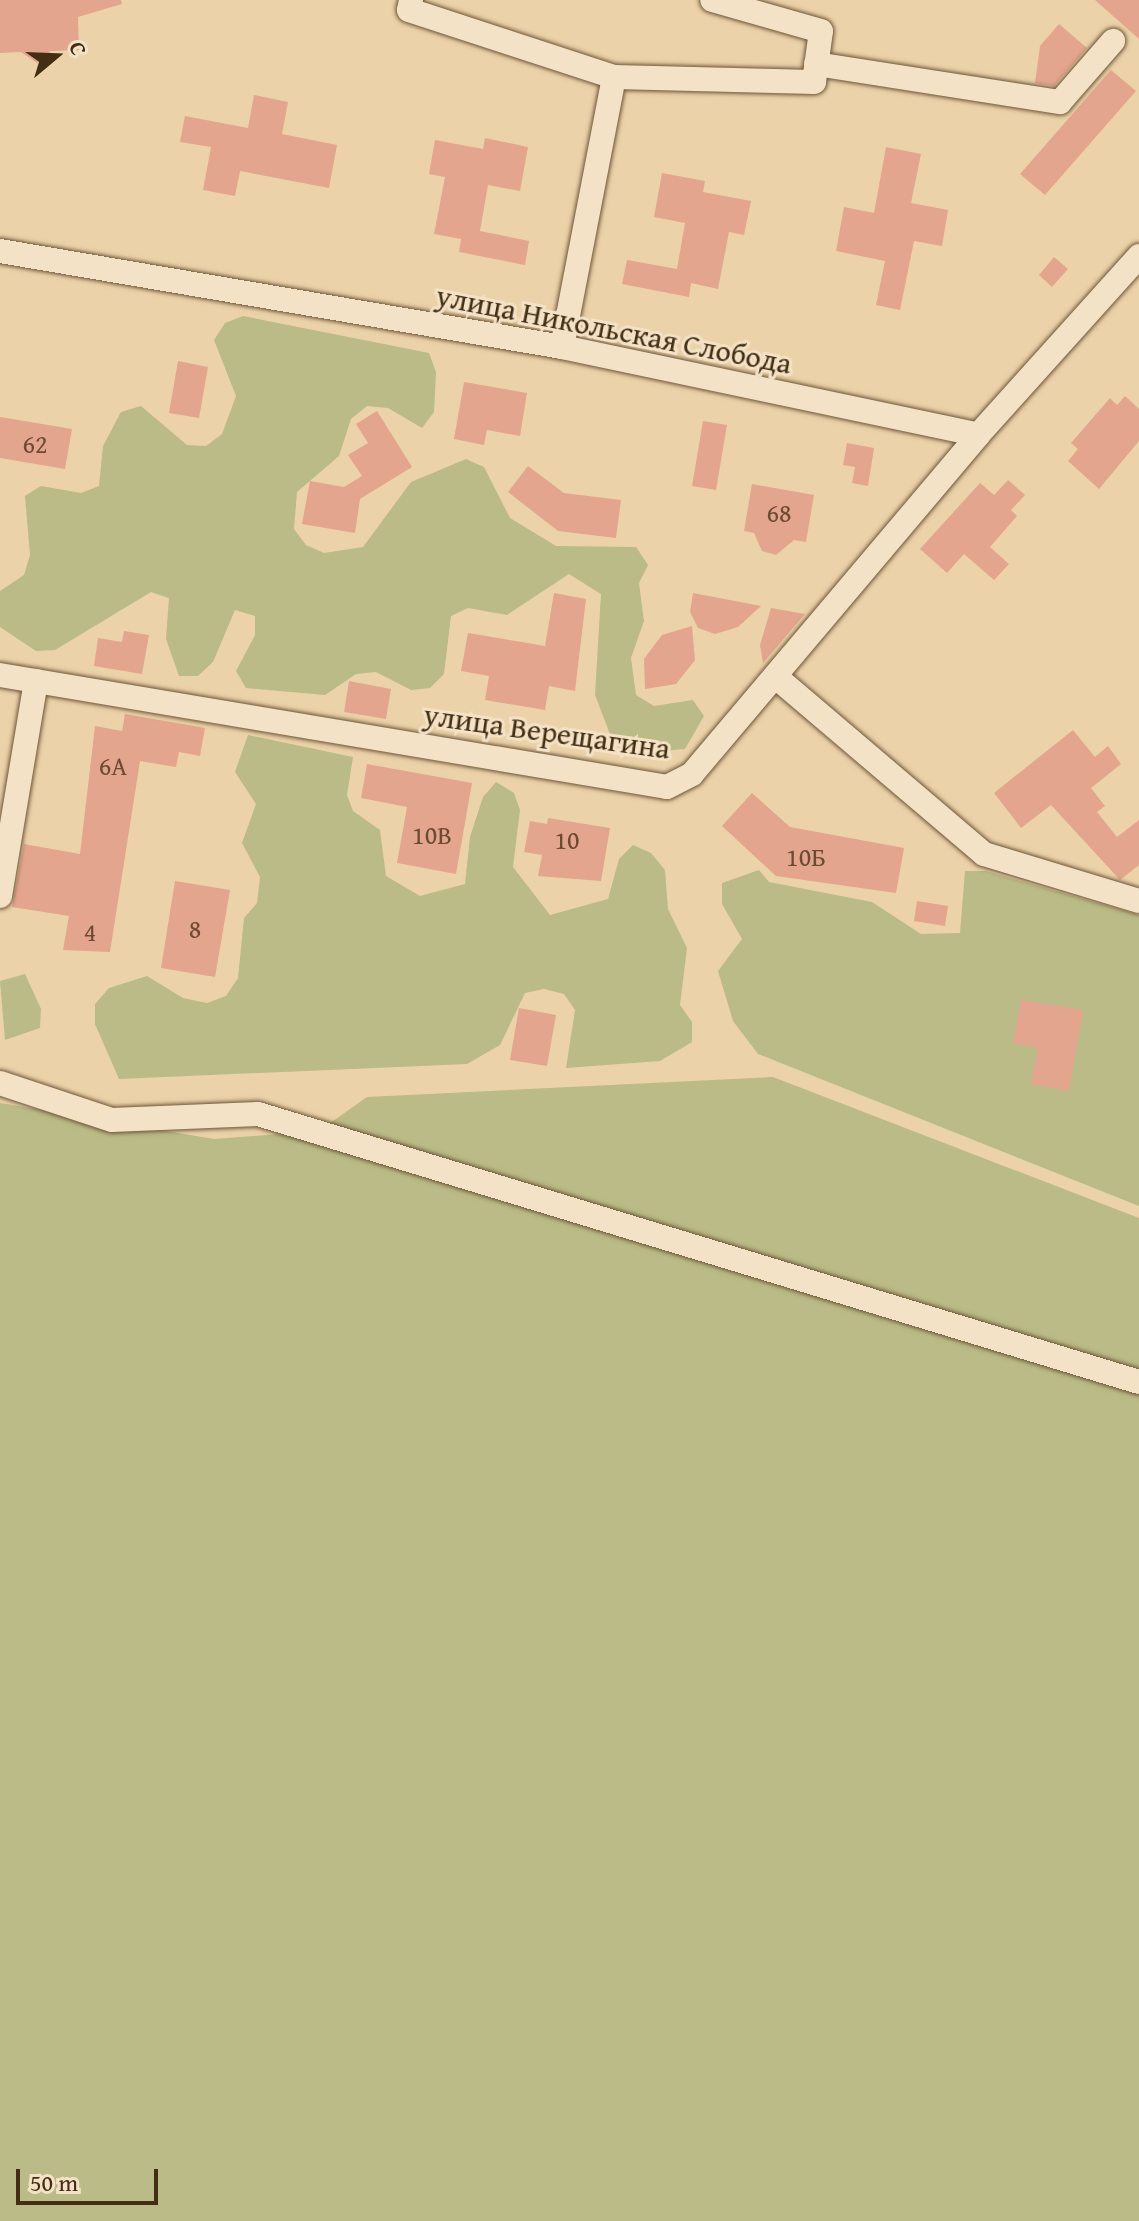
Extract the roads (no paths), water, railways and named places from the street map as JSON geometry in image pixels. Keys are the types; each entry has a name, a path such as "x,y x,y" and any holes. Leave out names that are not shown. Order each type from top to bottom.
{"street":[{"path":"411,0 409,10 614,77 814,82 821,31 712,0"},
{"path":"816,64 1060,102 1113,41"},
{"path":"562,347 614,77"},
{"name":"улица Никольская Слобода","path":"0,251 562,347 978,435"},
{"path":"978,435 1139,256"},
{"name":"улица Верещагина","path":"0,675 667,787 692,774 978,435"},
{"path":"776,677 984,854 1139,901"},
{"path":"0,896 36,681"},
{"path":"0,1083 112,1120 258,1114 1139,1382"}]}
